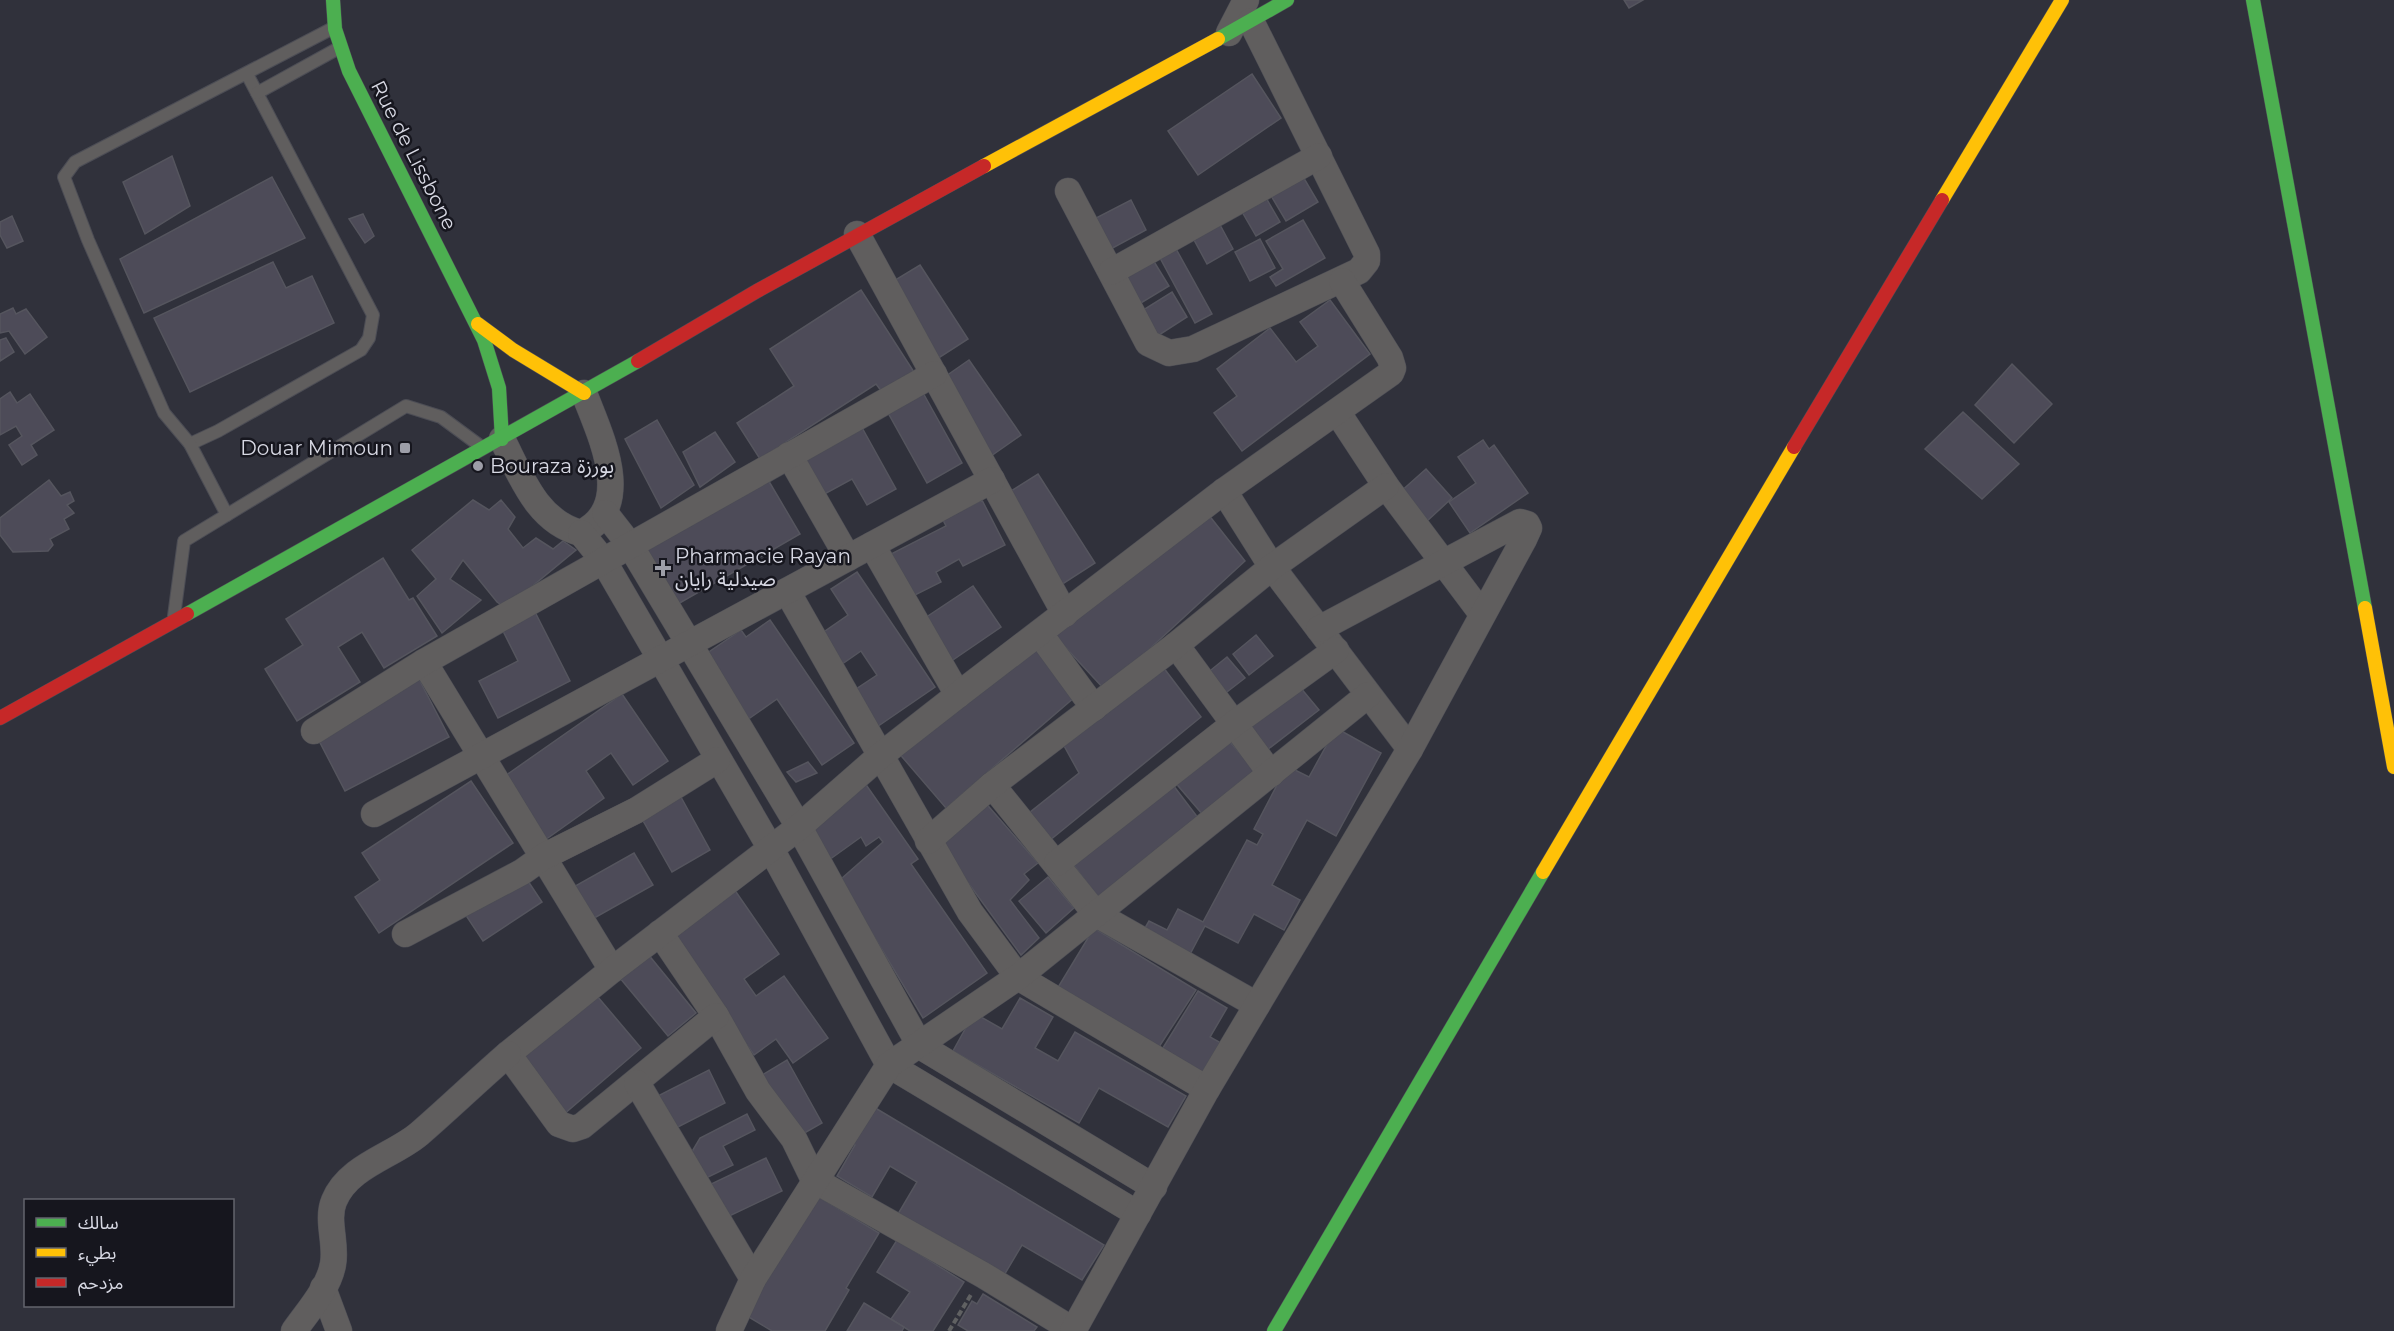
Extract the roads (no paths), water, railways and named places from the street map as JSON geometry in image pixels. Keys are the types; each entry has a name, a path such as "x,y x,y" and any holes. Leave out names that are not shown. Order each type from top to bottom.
{"main road":[{"path":"1249,10 1287,0"},
{"path":"1274,1331 1666,661 2062,0"},
{"path":"2253,0 2394,767"},
{"name":"Rue de Lissbone","path":"329,10 340,48 477,323 495,367 504,417 493,444"},
{"path":"0,718 584,393 669,341 857,234 1229,33"},
{"path":"477,323 513,350 584,393"}],"street":[{"path":"1068,191 1148,343 1169,353 1193,349 1342,281 1364,266 1367,254 1249,10 1229,33"},
{"path":"1111,272 1320,156"},
{"path":"857,234 1065,614"},
{"path":"294,1331 323,1288 334,1264 331,1213 333,1201 353,1176 417,1136 508,1054 612,970 799,827 880,756 958,695 1224,491 1384,379 1393,368 1390,358 1342,281"},
{"path":"314,731 424,662 934,374"},
{"path":"581,533 595,526 605,513 610,501 610,478 605,446 584,393"},
{"path":"1338,412 1386,486 1482,614"},
{"path":"493,444 548,516 558,525 581,533 603,560 717,760 771,849 889,1065 1138,1214"},
{"path":"789,455 848,558"},
{"path":"374,814 992,480"},
{"path":"928,841 992,785 1176,645 1272,567 1386,486"},
{"path":"1224,491 1272,567 1410,749"},
{"path":"605,513 630,545 799,827 920,1046 1154,1186"},
{"path":"660,933 716,1016 758,1091 794,1139 814,1180 983,1275 1073,1330 1207,1089 1410,749 1524,539 1527,524 1520,522 1319,629"},
{"path":"872,545 958,695"},
{"path":"787,591 970,912 1018,977 1207,1089"},
{"path":"1040,634 1094,708"},
{"path":"1176,645 1271,774"},
{"path":"1057,863 1235,723 1336,650"},
{"path":"424,662 612,970"},
{"path":"729,1331 753,1279 889,1065 1018,977 1368,695"},
{"path":"405,934 522,872 543,857 638,810 717,760"},
{"path":"992,785 1096,914 1257,1005"},
{"path":"508,1054 565,1128 582,1126 716,1016"},
{"path":"637,1083 753,1279"},
{"path":"323,1288 339,1331"}],"lane":[{"path":"226,515 190,444 164,413 88,240 64,177 70,166 247,74 329,10"},
{"path":"257,93 340,48"},
{"path":"190,444 218,431 361,350 369,338 374,315 247,74"},
{"path":"173,622 184,541 406,406 441,417 493,444"}],"place":[{"name":"Douar Mimoun","path":"405,448"},
{"name":"Bouraza بورزة","path":"478,466"},
{"name":"Pharmacie Rayan صيدلية رايان","path":"663,568"}]}
